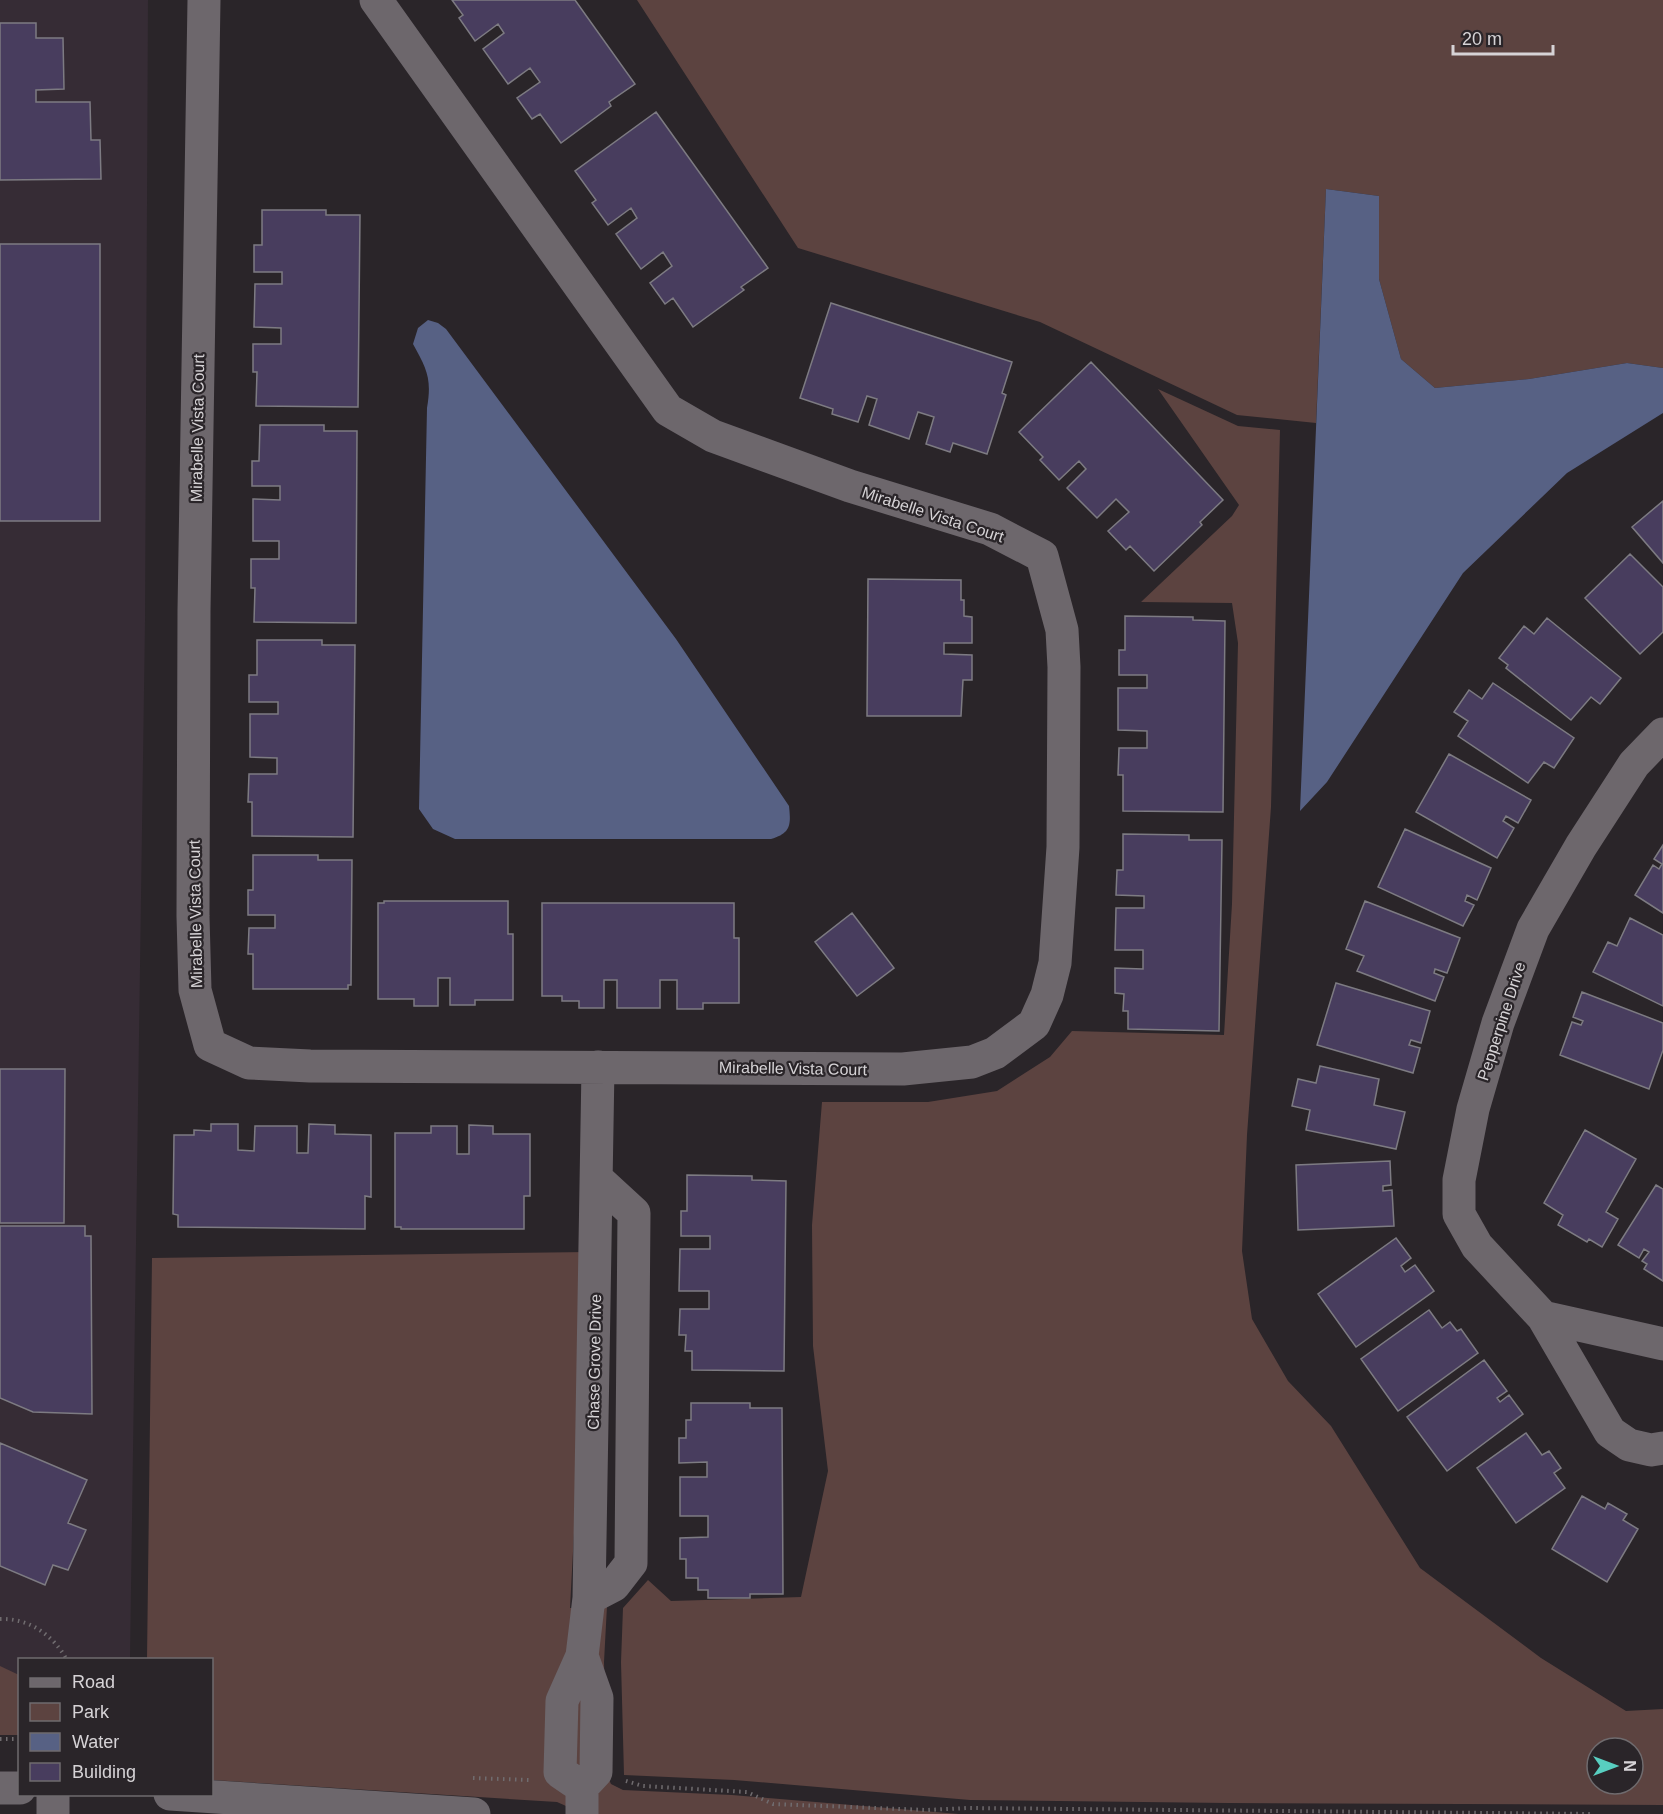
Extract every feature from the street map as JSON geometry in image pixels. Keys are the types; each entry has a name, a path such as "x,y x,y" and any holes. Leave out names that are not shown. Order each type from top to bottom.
{"street":[{"name":"Mirabelle Vista Court","path":"204,0 196,446 193,916 195,990 210,1045 249,1064 310,1066 903,1069 972,1062 995,1053 1034,1024 1047,995 1055,963 1063,847 1064,667 1062,630 1042,555 990,529 850,486 713,436 668,410 375,0"},
{"name":"Pepperpine Drive","path":"1663,734 1634,764 1581,846 1533,929 1498,1023 1473,1109 1459,1180 1459,1214 1477,1246 1543,1317 1610,1432 1629,1445 1651,1450 1663,1448"},
{"path":"582,1801 560,1772 562,1701 582,1656 589,1598 614,1585 631,1563 634,1213 597,1179 598,1067"},
{"path":"1543,1317 1663,1344"},
{"path":"0,1788 18,1788"},
{"path":"53,1796 53,1814"},
{"path":"200,1796 474,1814"}],"path":[{"path":"0,1619 12,1619 33,1626 51,1638 66,1658"},
{"path":"0,1739 18,1739"},
{"path":"620,1778 643,1786 747,1792 772,1804 927,1810 968,1808 1593,1814"}],"shaded area":[{"path":"0,0 148,0 145,622 130,1658 18,1658 18,1735 0,1735"}],"green space":[{"path":"637,0 1663,0 1663,368 1627,363 1529,379 1435,388 1401,359 1379,279 1379,196 1326,189 1316,423 1237,415 1040,322 798,248"},
{"path":"1158,389 1238,426 1280,430 1271,807 1247,1135 1242,1251 1252,1319 1288,1381 1331,1426 1420,1568 1541,1658 1626,1711 1663,1709 1663,1805 970,1800 734,1780 624,1775 621,1662 623,1608 648,1580 671,1601 801,1597 828,1471 813,1346 812,1225 822,1102 928,1102 997,1091 1050,1057 1072,1031 1224,1035 1232,904 1238,643 1232,603 1141,602 1232,516 1239,505"},
{"path":"589,1252 570,1608 607,1606 604,1662 607,1775 611,1784 623,1790 732,1795 959,1814 584,1814 557,1802 213,1780 213,1658 147,1658 152,1258"},
{"path":"0,1666 18,1675 18,1735 0,1735"}],"water":[{"path":"1326,189 1379,196 1379,279 1401,359 1435,388 1529,379 1627,363 1663,368 1663,413 1567,473 1463,573 1327,782 1300,811"},
{"path":"428,320 446,329 676,639 789,806 789,823 783,834 771,839 455,839 433,829 419,809 429,389 425,368 413,344 418,328"}],"building":[{"path":"452,0 575,0 635,84 609,102 611,106 561,143 540,114 532,119 517,98 540,82 530,68 508,84 483,49 504,33 498,24 475,41 459,18 463,15"},
{"path":"0,23 36,23 36,38 63,38 64,89 36,90 36,102 90,102 91,140 100,140 101,179 0,180"},
{"path":"656,112 768,268 741,287 744,290 693,327 673,298 665,304 650,283 672,266 663,252 641,269 616,234 637,218 631,208 608,225 592,203 596,200 575,171"},
{"path":"262,210 326,210 326,215 360,215 358,407 256,406 257,372 253,372 253,344 281,344 281,328 254,327 255,284 282,284 282,272 254,272 254,245 262,245"},
{"path":"0,244 100,244 100,521 0,521"},
{"path":"831,303 1012,362 1002,393 1006,395 987,454 953,443 950,452 926,444 934,417 918,412 909,439 869,425 877,399 867,396 858,422 832,414 833,409 800,398"},
{"path":"1091,362 1223,500 1200,522 1202,525 1154,571 1130,546 1126,550 1108,531 1129,512 1116,499 1097,518 1067,488 1086,469 1079,461 1059,480 1040,460 1043,457 1019,432"},
{"path":"260,425 324,425 324,431 357,431 356,623 254,622 255,588 251,588 251,559 279,559 279,541 253,541 253,499 280,500 280,486 252,486 252,461 259,461"},
{"path":"1663,501 1663,563 1632,527"},
{"path":"1630,554 1663,587 1663,632 1640,654 1585,598"},
{"path":"868,579 961,580 964,616 972,617 972,643 944,643 944,654 972,655 972,680 963,680 961,716 867,716"},
{"path":"1125,616 1193,617 1193,620 1225,621 1223,812 1123,811 1123,775 1118,775 1119,748 1147,748 1147,731 1118,730 1118,688 1147,688 1147,675 1119,675 1119,650 1125,650"},
{"path":"1547,618 1621,678 1600,704 1591,697 1571,720 1506,668 1508,665 1499,658 1524,626 1534,634"},
{"path":"257,640 322,640 322,645 355,645 353,837 252,836 252,802 248,802 249,774 277,774 277,758 250,757 250,714 278,714 278,702 249,702 249,675 257,675"},
{"path":"1493,683 1574,738 1554,768 1544,762 1528,783 1458,736 1468,721 1454,712 1469,690 1482,699"},
{"path":"1449,754 1531,800 1518,823 1506,816 1503,821 1514,828 1497,858 1416,812"},
{"path":"1405,829 1491,868 1477,900 1467,895 1465,901 1474,905 1463,926 1378,887"},
{"path":"1123,834 1189,835 1189,840 1222,840 1219,1031 1128,1029 1128,1011 1123,1011 1124,994 1115,993 1115,968 1143,969 1143,950 1115,950 1116,908 1144,908 1144,896 1116,895 1117,870 1123,870"},
{"path":"1663,845 1663,913 1635,895 1653,865 1659,869 1662,864 1654,859"},
{"path":"253,855 318,855 318,860 352,860 351,985 348,985 348,989 253,989 253,954 248,954 249,928 275,928 275,915 248,915 248,890 253,890"},
{"path":"384,901 508,901 508,934 513,934 513,1000 475,1000 475,1005 450,1005 450,978 438,978 438,1006 414,1006 414,999 378,999 378,903 384,903"},
{"path":"1365,901 1460,938 1447,973 1435,969 1434,973 1444,977 1435,1001 1357,971 1364,956 1346,949"},
{"path":"542,903 734,903 734,938 739,938 739,1003 703,1003 703,1009 677,1009 677,980 660,980 660,1008 617,1008 617,980 604,980 604,1008 579,1008 579,1001 562,1001 562,996 542,996"},
{"path":"852,913 894,968 857,996 815,942"},
{"path":"1630,918 1663,935 1663,1006 1593,972 1608,942 1617,946"},
{"path":"1336,983 1430,1011 1421,1043 1411,1040 1409,1045 1420,1048 1413,1073 1317,1045"},
{"path":"1582,992 1663,1023 1663,1050 1649,1089 1560,1055 1572,1022 1581,1025 1583,1021 1573,1017"},
{"path":"1320,1066 1379,1079 1374,1105 1405,1112 1396,1149 1306,1130 1310,1110 1292,1106 1298,1079 1316,1083"},
{"path":"0,1069 65,1069 64,1223 0,1223"},
{"path":"211,1124 238,1124 238,1150 254,1151 255,1126 297,1126 297,1153 308,1153 309,1124 335,1125 335,1134 371,1135 371,1197 365,1196 365,1229 178,1227 178,1215 173,1214 174,1135 194,1135 194,1130 211,1131"},
{"path":"469,1125 493,1126 493,1134 530,1134 530,1196 524,1196 524,1229 401,1229 401,1227 395,1227 395,1133 431,1133 431,1126 457,1126 457,1154 469,1154"},
{"path":"1585,1130 1636,1159 1606,1212 1618,1219 1602,1247 1589,1239 1587,1242 1558,1225 1563,1215 1544,1203"},
{"path":"1390,1161 1391,1185 1383,1186 1383,1191 1392,1190 1394,1226 1298,1230 1296,1165"},
{"path":"687,1175 752,1176 752,1180 786,1181 784,1371 692,1370 692,1351 685,1351 686,1335 679,1335 680,1309 709,1309 709,1291 679,1291 680,1249 710,1249 710,1236 681,1236 681,1211 687,1211"},
{"path":"1656,1185 1663,1189 1663,1281 1644,1269 1647,1264 1642,1261 1649,1252 1644,1249 1639,1258 1618,1245"},
{"path":"0,1226 85,1226 85,1236 91,1236 92,1414 33,1412 0,1398"},
{"path":"1396,1238 1411,1258 1401,1266 1405,1272 1415,1265 1434,1291 1356,1347 1318,1294"},
{"path":"1429,1310 1442,1328 1450,1322 1457,1331 1461,1329 1478,1353 1398,1411 1361,1359"},
{"path":"1484,1360 1507,1391 1497,1398 1500,1402 1509,1395 1523,1414 1447,1471 1407,1417"},
{"path":"691,1403 750,1403 750,1408 782,1408 783,1594 750,1594 750,1598 708,1598 708,1590 698,1590 698,1578 686,1578 686,1559 680,1559 680,1538 708,1537 708,1516 680,1516 680,1477 707,1477 707,1462 679,1463 679,1438 686,1438 686,1420 691,1420"},
{"path":"1526,1433 1542,1455 1549,1451 1561,1468 1554,1473 1565,1488 1516,1523 1477,1468"},
{"path":"0,1443 87,1480 68,1523 86,1530 68,1570 53,1565 45,1585 0,1566"},
{"path":"1582,1496 1605,1509 1608,1503 1627,1514 1623,1520 1638,1529 1607,1582 1552,1549"}]}
